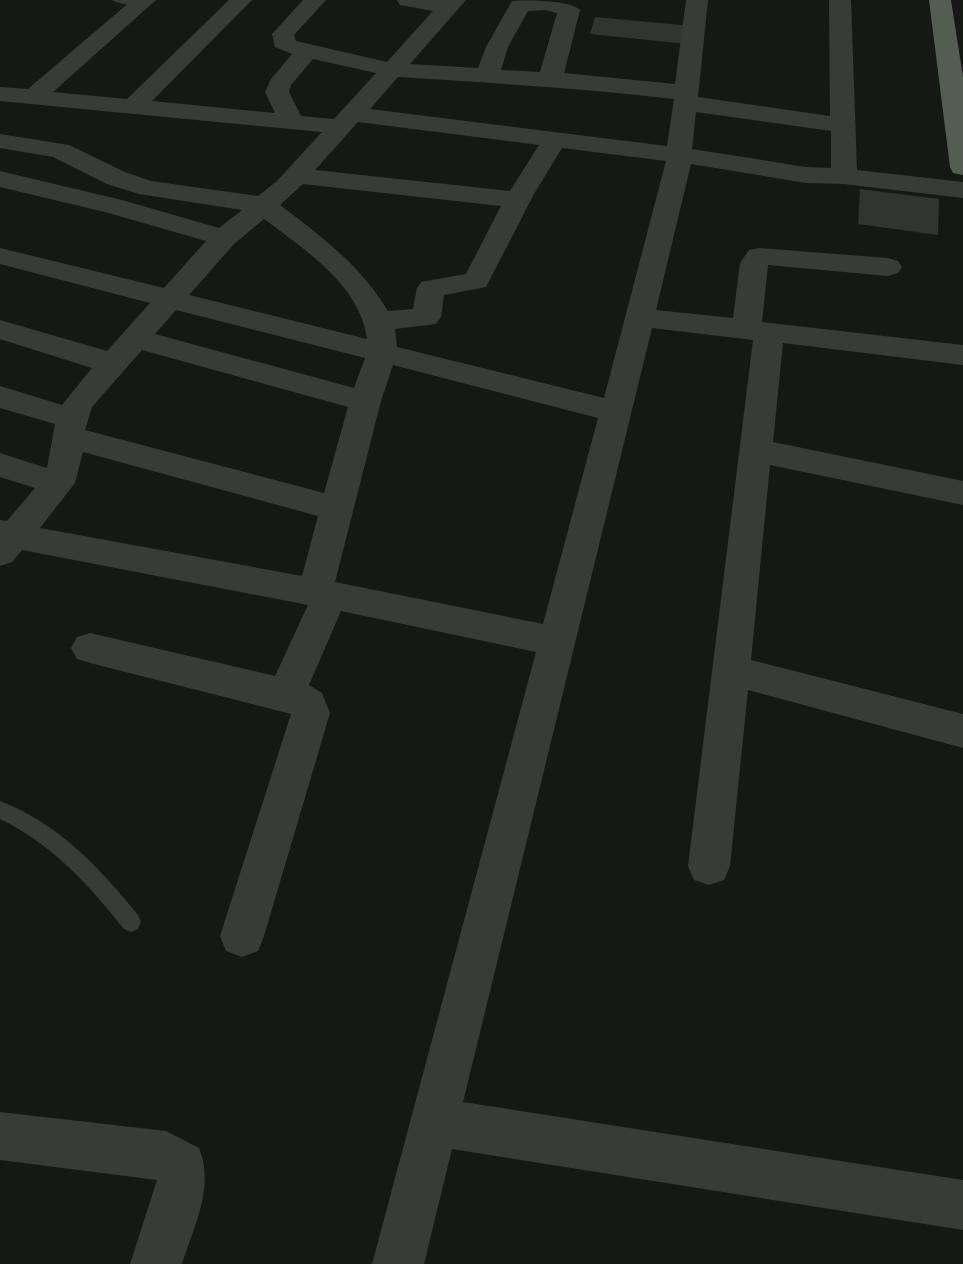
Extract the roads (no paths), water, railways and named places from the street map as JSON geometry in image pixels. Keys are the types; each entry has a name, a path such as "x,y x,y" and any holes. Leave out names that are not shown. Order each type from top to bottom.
{"main road":[{"path":"940,0 963,167"}],"street":[{"path":"133,107 241,0"},
{"path":"315,0 281,38 288,46 393,70 550,80 687,98 844,125"},
{"path":"408,0 452,3"},
{"path":"398,1264 679,155 697,0"},
{"path":"840,0 844,176"},
{"path":"32,98 143,1"},
{"path":"4,541 58,483 63,473 69,427 79,402 111,363 224,238 297,176 452,3"},
{"path":"486,78 508,26 520,6 527,4 560,6 569,10 550,80"},
{"path":"292,122 277,92 279,84 308,50"},
{"path":"0,94 292,122 348,120 555,139 806,175 844,176 963,190"},
{"path":"381,336 426,317 431,288 476,281 518,200 555,139"},
{"path":"1,141 60,150 116,178 140,186 263,205 313,243 349,276 381,336 337,509 323,594 286,694"},
{"path":"297,176 518,200"},
{"path":"0,179 113,206 224,238"},
{"path":"0,256 169,299 381,336 616,412"},
{"path":"709,866 754,450 757,330 754,263 760,256 888,267"},
{"path":"640,317 963,355"},
{"path":"0,329 111,363"},
{"path":"134,338 365,401"},
{"path":"0,397 69,427 337,509"},
{"path":"754,450 963,493"},
{"path":"0,465 58,483"},
{"path":"4,541 323,594 557,642"},
{"path":"90,648 286,694 308,705 311,713 242,936"},
{"path":"731,670 963,731"},
{"path":"435,1122 963,1205"},
{"path":"0,1136 166,1156 182,1165 182,1183 156,1264"}],"lane":[{"path":"117,0 143,1"},
{"path":"0,810 66,849 99,881 131,922"}]}
